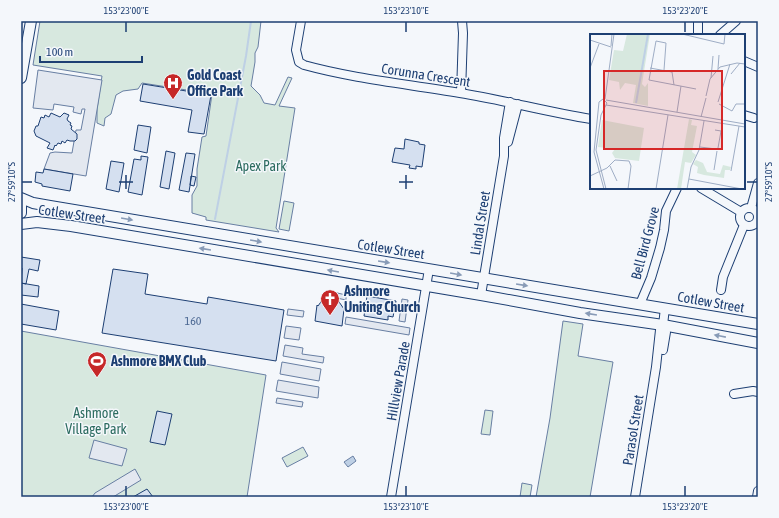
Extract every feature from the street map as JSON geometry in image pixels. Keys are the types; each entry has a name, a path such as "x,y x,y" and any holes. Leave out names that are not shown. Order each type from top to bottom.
{"main road":[{"path":"21,78 30,21"},
{"name":"Cotlew Street","path":"21,198 33,203 50,206 758,324"},
{"path":"21,203 21,213"},
{"name":"Cotlew Street","path":"21,224 37,222 64,225 580,313 663,325 758,343"}],"street":[{"name":"Corunna Crescent","path":"301,21 296,50 299,62 304,65 359,77 461,93 514,103 547,112 590,119"},
{"path":"461,93 462,21"},
{"path":"698,21 698,34"},
{"path":"721,34 736,21"},
{"path":"745,61 758,67"},
{"name":"Lindal Street","path":"481,295 514,103"},
{"path":"745,115 754,118"},
{"path":"751,208 758,183"},
{"name":"Bell Bird Grove","path":"640,304 651,278 660,248 666,211 677,189"},
{"path":"703,189 741,212"},
{"path":"746,208 751,208 756,212 758,221 750,226 744,225 740,220 741,212 746,208"},
{"path":"721,290 722,277 744,225"},
{"name":"Hillview Parade","path":"391,497 429,270"},
{"name":"Parasol Street","path":"635,497 656,368 662,353 666,332 663,325 665,308"},
{"path":"734,394 753,391 758,392"},
{"path":"757,497 758,491"}],"green space":[{"name":"Apex Park","path":"40,21 261,21 251,86 260,95 264,103 275,105 288,77 292,78 279,106 295,108 276,228 279,232 206,220 206,217 192,213 192,195 197,186 197,169 202,137 206,136 212,94 142,83 138,89 123,91 116,95 111,114 105,118 104,126 97,123 97,109 102,76 33,65"},
{"path":"284,201 294,203 289,231 279,229"},
{"path":"563,321 583,324 578,356 613,362 590,497 536,497 550,418"},
{"name":"Ashmore Village Park","path":"21,331 266,375 247,497 21,497"},
{"path":"485,410 493,411 490,435 481,434"},
{"path":"303,447 308,456 287,467 282,458"},
{"path":"522,483 532,485 530,497 520,497"}],"shaded area":[{"path":"38,70 102,80 86,176 44,169 50,153 72,153 76,130 81,130 85,109 82,109 81,114 73,112 74,107 54,104 53,110 33,108"},
{"path":"333,292 346,295 346,300 332,297"},
{"path":"402,299 408,300 405,322 399,321"},
{"path":"288,309 304,311 303,317 287,315"},
{"path":"346,317 410,328 409,335 345,324"},
{"path":"286,326 301,328 299,340 284,338"},
{"path":"285,345 303,348 302,354 324,357 323,363 283,356"},
{"path":"282,362 321,369 319,381 280,374"},
{"path":"278,380 319,387 318,398 276,391"},
{"path":"277,398 303,402 302,407 276,403"},
{"path":"94,440 127,449 122,466 89,458"},
{"path":"135,469 141,480 113,497 92,497 95,493"}],"water":[{"path":"353,456 356,461 348,467 344,462"}],"building":[{"path":"143,84 211,95 204,134 188,132 192,110 140,101"},
{"path":"51,113 60,117 64,113 69,115 67,119 71,123 71,129 77,134 77,139 75,141 67,140 65,143 62,141 61,144 58,143 56,146 55,145 53,150 47,148 50,143 36,136 34,131 36,126 38,126 41,117 44,118 45,115 49,117"},
{"path":"138,125 151,127 147,153 134,150"},
{"path":"405,139 425,145 422,167 416,166 416,169 409,168 410,165 392,162 395,148 404,149"},
{"path":"166,151 175,153 169,189 160,187"},
{"path":"186,153 195,154 189,192 179,190"},
{"path":"141,156 148,157 142,195 128,192 134,159 141,160"},
{"path":"111,161 124,163 119,192 106,189"},
{"path":"44,169 73,174 70,191 42,186 42,184 35,182 36,172 43,173"},
{"path":"191,176 196,177 194,186 190,185"},
{"path":"21,257 40,260 38,271 29,269 26,284 21,283"},
{"path":"113,269 148,274 145,294 207,304 208,297 284,310 276,361 102,333"},
{"path":"21,283 39,286 38,297 21,295"},
{"name":"Ashmore Uniting Church","path":"325,296 325,307 337,299 344,309 342,326 315,321 317,305 318,306"},
{"path":"367,296 396,301 393,317 388,316 388,320 364,316"},
{"path":"21,304 59,311 56,330 21,324"},
{"path":"157,411 172,414 165,445 150,442"},
{"path":"147,489 153,497 133,497"}],"waterway":[{"path":"215,219 246,56 251,21"}],"place":[{"name":"Gold Coast Office Park","path":"173,100"},
{"name":"Ashmore Uniting Church","path":"330,316"},
{"name":"Ashmore BMX Club","path":"97,378"}]}
